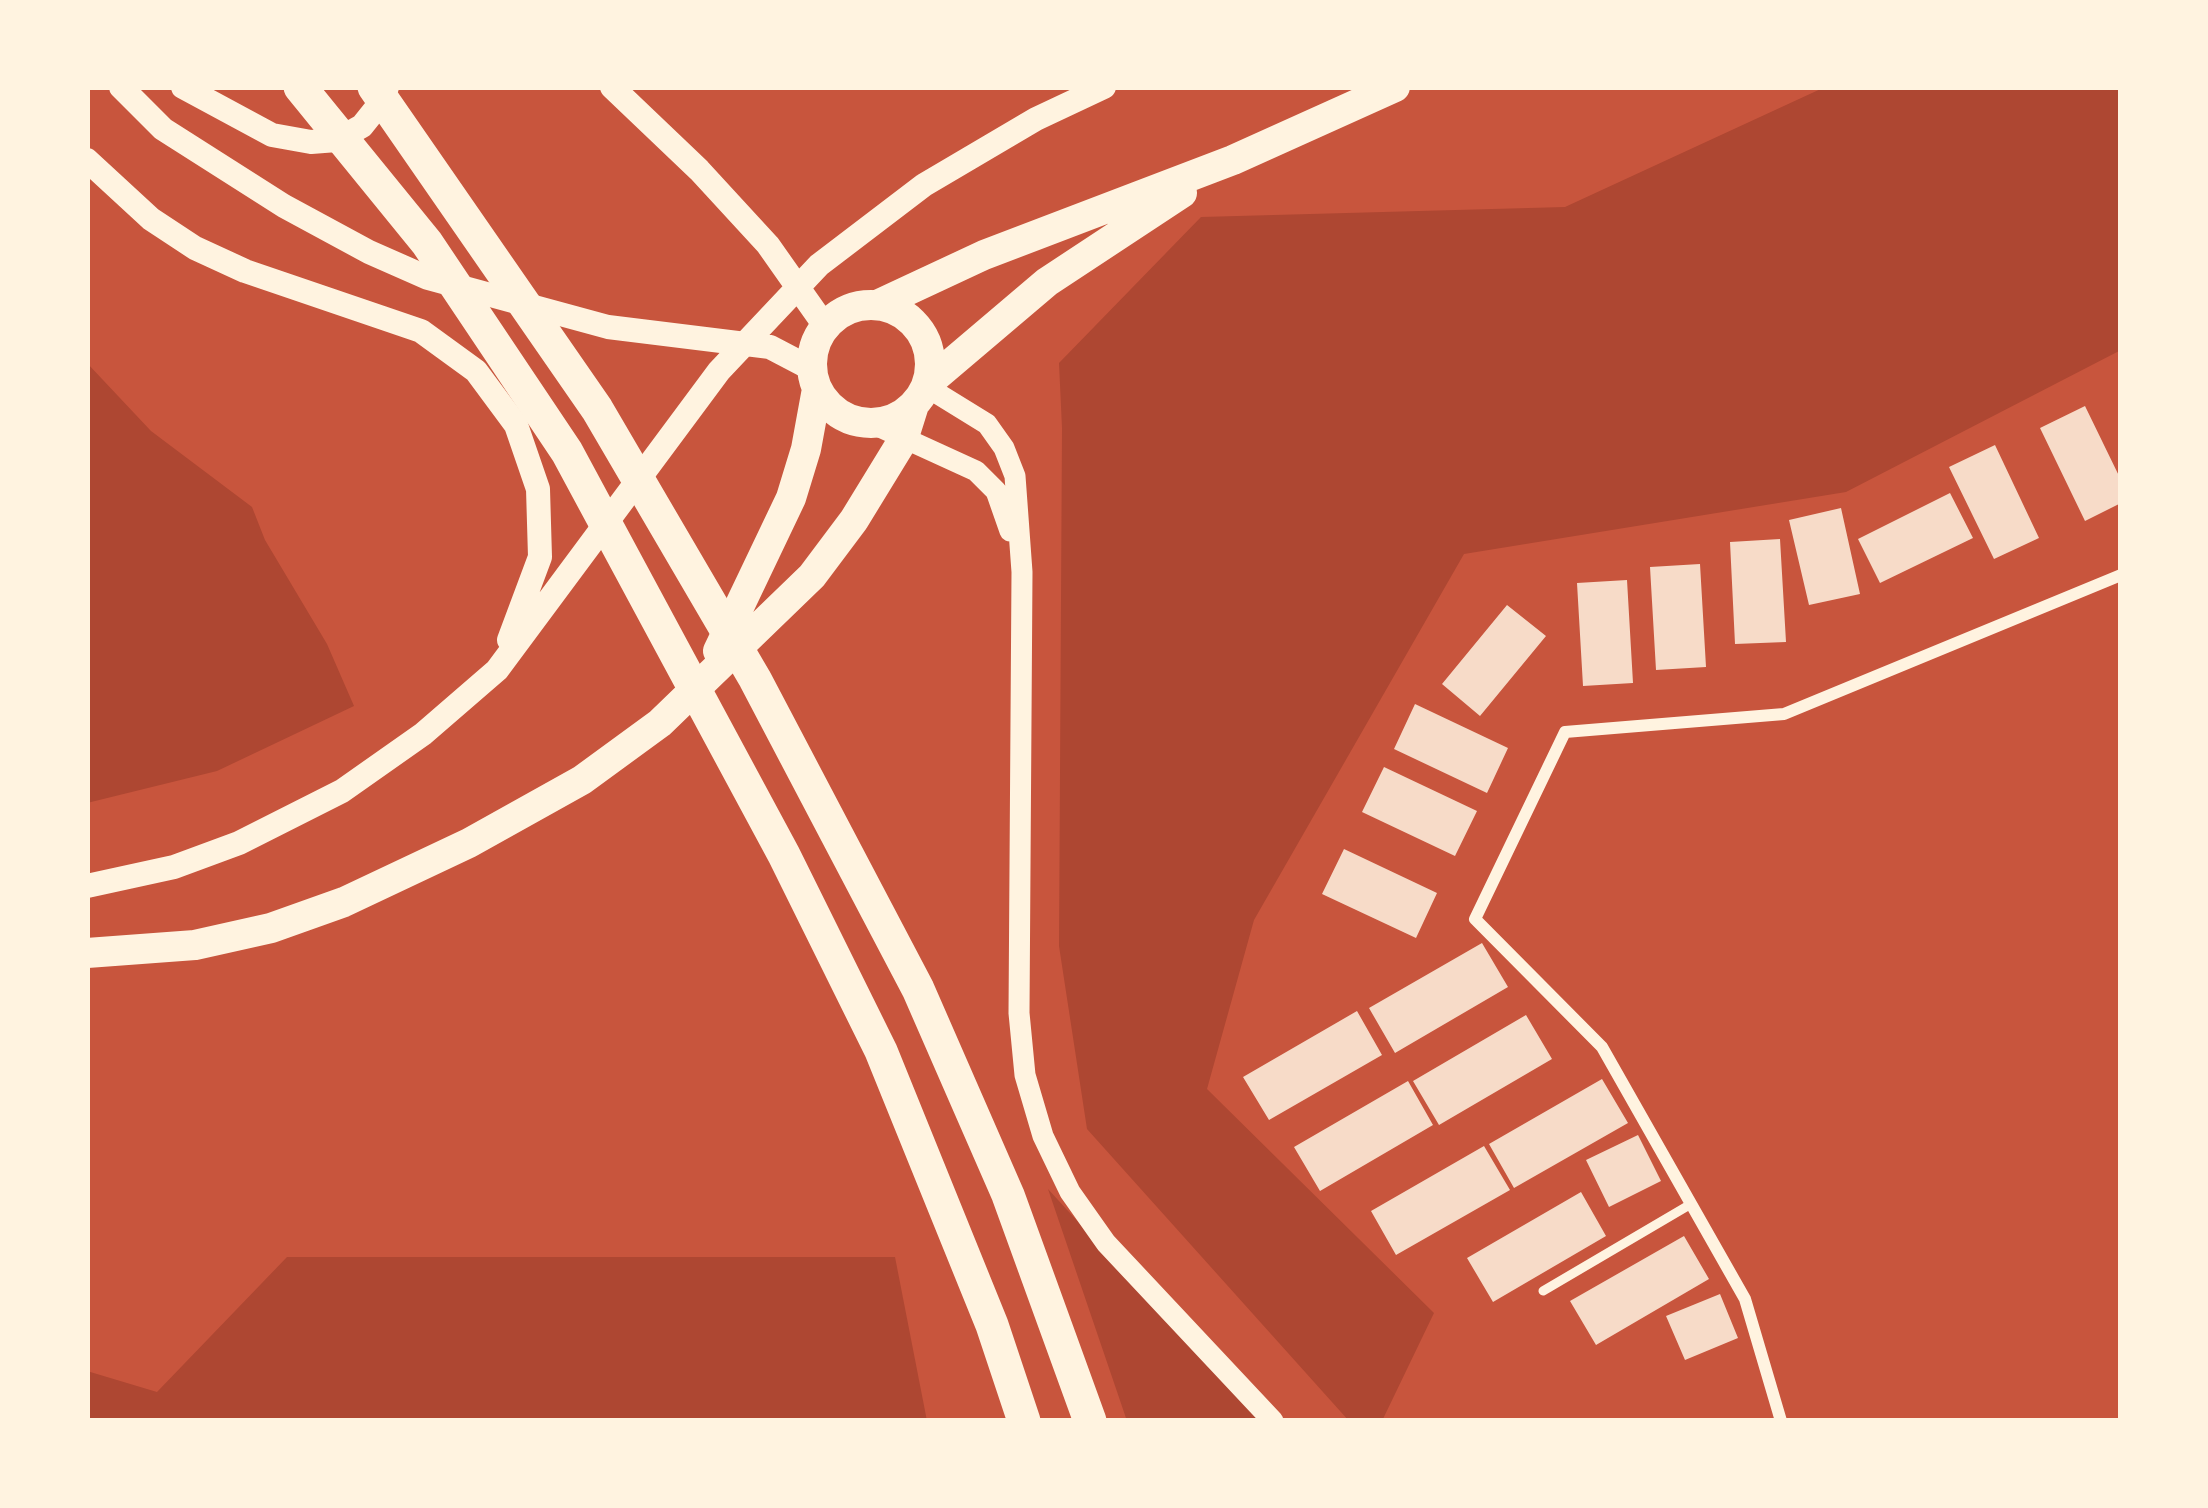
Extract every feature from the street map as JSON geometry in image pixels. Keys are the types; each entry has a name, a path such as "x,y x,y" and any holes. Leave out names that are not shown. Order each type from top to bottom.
{"highway":[{"path":"300,87 427,243 567,452 784,855 881,1051 992,1325 1024,1421"},
{"path":"374,87 597,409 755,679 918,989 1008,1195 1090,1421"}],"main road":[{"path":"122,87 163,129 284,206 369,252 428,278 608,327 770,347 814,379 839,414 871,423 887,422 1046,282 1233,160"},
{"path":"183,87 272,135 311,142 338,140 362,126 387,87"},
{"path":"612,87 768,245 825,326"},
{"path":"87,886 174,867 217,851 342,791 423,734 497,670 719,371 819,265 924,184 1036,119 1104,87"},
{"path":"705,678 791,499 806,449 812,354 825,326 840,313 858,305 879,304 999,249 1233,160 1395,87"},
{"path":"89,162 151,219 195,248 244,271 421,331 476,371 516,425 538,489 540,557 497,670"},
{"path":"87,953 195,945 271,928 344,902 469,843 582,780 660,723 824,562 903,440 931,366 922,332 911,319 879,304"}],"street":[{"path":"923,392 987,424 1015,476 1022,572 1018,1013 1025,1076 1042,1136 1070,1192 1106,1243 1273,1421"},
{"path":"871,423 963,463 988,480 1003,504 1022,572"},
{"path":"1780,1421 1745,1300 1602,1047 1475,919 1565,732 1784,714 2121,574"}],"lane":[{"path":"1544,1292 1691,1204"}],"shaded area":[{"path":"1825,87 2121,87 2121,350 1846,492 1464,554 1254,920 1207,1089 1434,1313 1382,1421 1349,1421 1087,1129 1059,946 1059,363 1201,217 1565,207"},
{"path":"87,363 151,431 252,507 265,540 327,644 354,706 217,771 87,803"},
{"path":"1048,1189 1260,1421 1127,1421"},
{"path":"287,1257 895,1257 927,1421 87,1421 87,1371 157,1392"}],"building":[{"path":"2085,406 2121,480 2121,503 2085,521 2040,428"},
{"path":"1995,445 2039,538 1994,559 1949,467"},
{"path":"1950,493 1973,538 1880,583 1858,539"},
{"path":"1841,508 1860,594 1809,605 1789,520"},
{"path":"1780,539 1786,642 1735,644 1730,542"},
{"path":"1700,564 1706,667 1656,670 1650,567"},
{"path":"1627,580 1633,683 1583,686 1577,583"},
{"path":"1507,605 1546,636 1480,716 1442,684"},
{"path":"1415,704 1508,748 1487,793 1394,749"},
{"path":"1384,767 1477,811 1455,856 1362,812"},
{"path":"1344,849 1437,893 1416,938 1322,894"},
{"path":"1482,943 1508,987 1395,1053 1369,1008"},
{"path":"1357,1011 1382,1055 1269,1120 1243,1077"},
{"path":"1526,1015 1552,1059 1439,1125 1413,1081"},
{"path":"1602,1079 1628,1123 1514,1188 1489,1144"},
{"path":"1408,1081 1433,1125 1320,1191 1294,1147"},
{"path":"1638,1135 1661,1181 1609,1207 1586,1160"},
{"path":"1484,1146 1510,1190 1396,1255 1371,1211"},
{"path":"1581,1192 1606,1236 1493,1302 1467,1258"},
{"path":"1684,1236 1709,1279 1596,1345 1570,1301"},
{"path":"1720,1294 1738,1338 1685,1360 1666,1316"}]}
